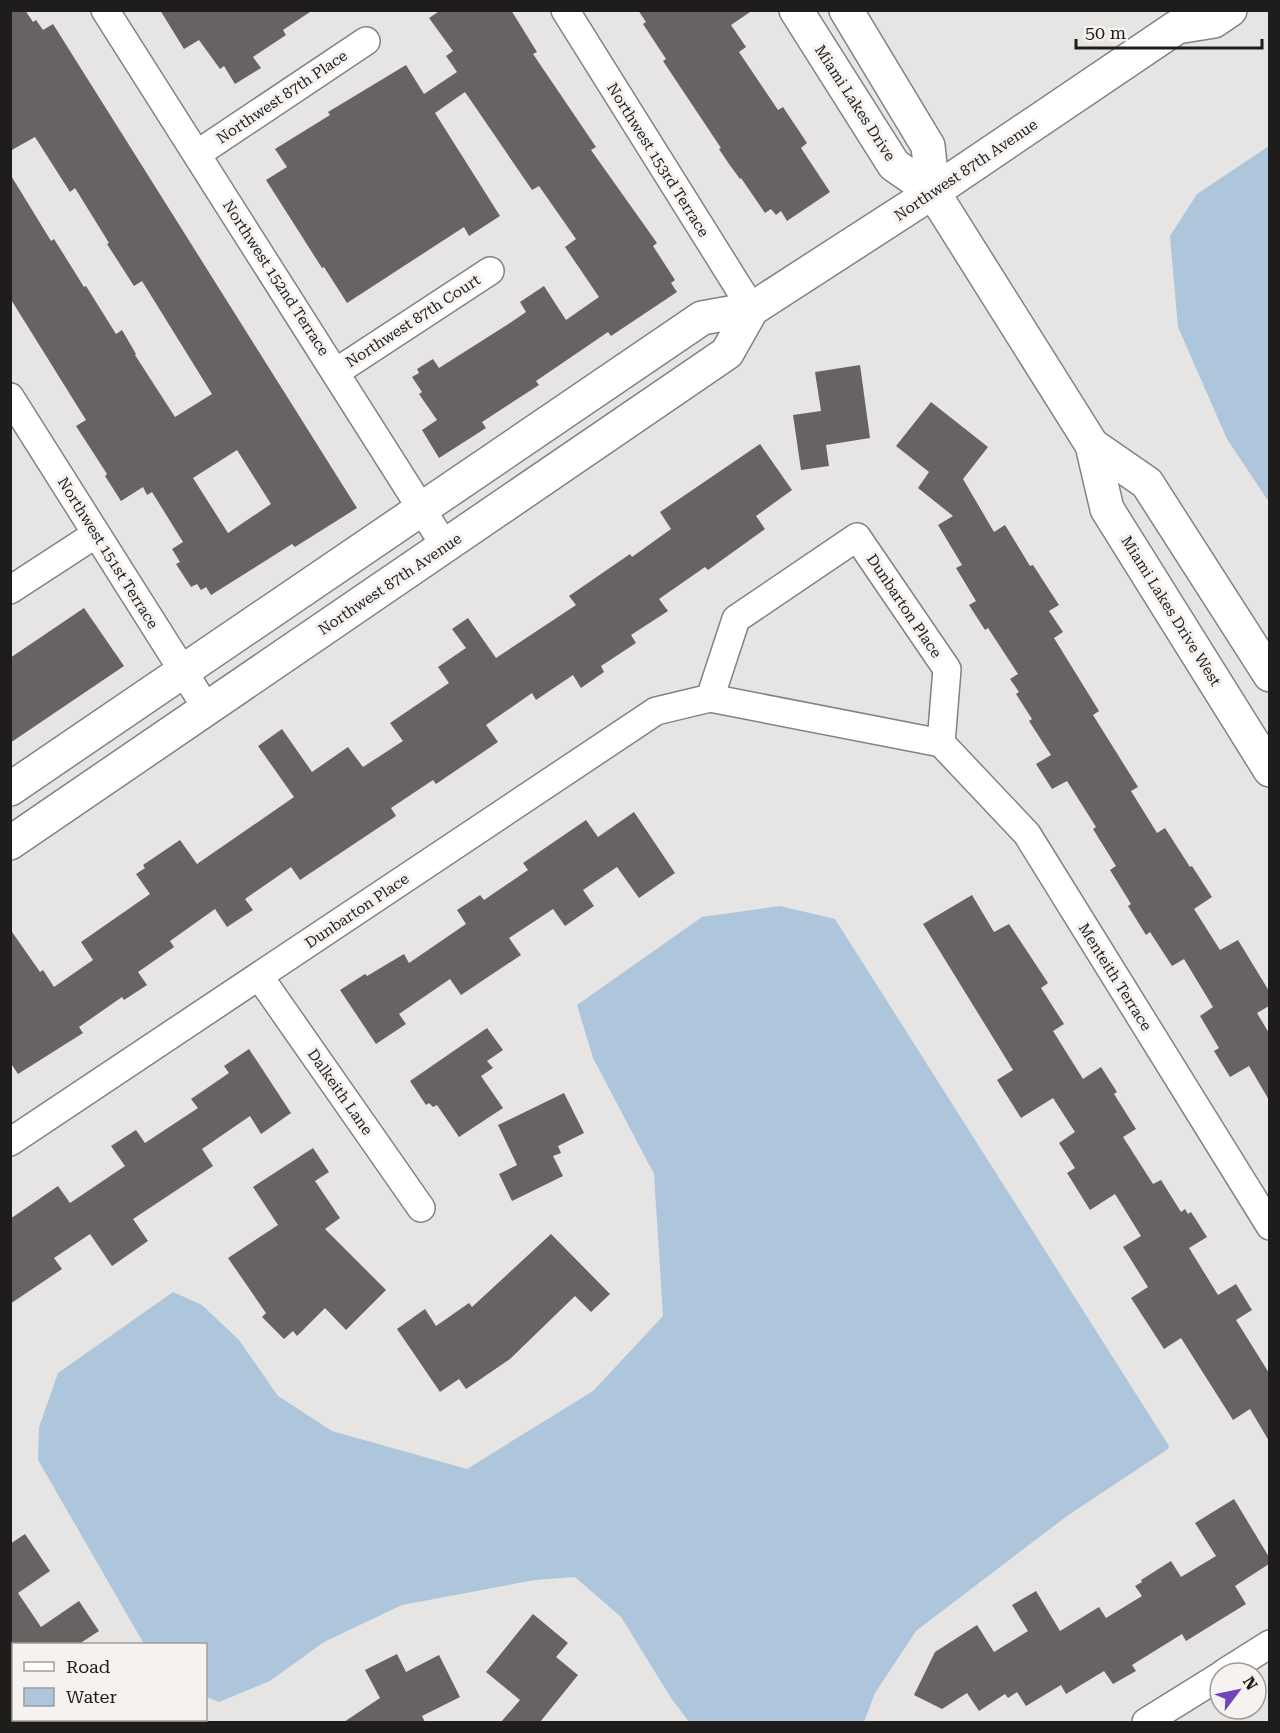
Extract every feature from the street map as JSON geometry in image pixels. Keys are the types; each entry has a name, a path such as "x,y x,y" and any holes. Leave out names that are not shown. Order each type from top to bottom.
{"main road":[{"name":"Miami Lakes Drive","path":"796,10 894,165 933,192"},
{"path":"846,10 928,146 933,192"},
{"name":"Northwest 87th Avenue","path":"10,789 702,318 752,309 933,192 1180,19 1214,21 1230,10"},
{"name":"Miami Lakes Drive West","path":"933,192 1092,445 1107,509 1269,770"},
{"name":"Northwest 87th Avenue","path":"10,843 727,353 752,309"},
{"name":"Miami Lakes Drive West","path":"1092,445 1147,483 1269,675"}],"street":[{"name":"Northwest 152nd Terrace","path":"105,10 445,546"},
{"name":"Northwest 153rd Terrace","path":"565,10 752,309"},
{"name":"Northwest 87th Place","path":"197,154 366,41"},
{"name":"Northwest 87th Court","path":"336,372 490,271"},
{"name":"Northwest 151st Terrace","path":"10,397 207,709"},
{"path":"10,590 96,534"},
{"name":"Dunbarton Place","path":"10,1142 656,711 710,698 941,743 947,669 857,537 736,619 710,698"},
{"name":"Menteith Terrace","path":"941,743 1027,834 1269,1226"},
{"name":"Dalkeith Lane","path":"259,976 421,1208"},
{"path":"1243,1661 1269,1644"},
{"path":"1146,1722 1208,1683"}],"water":[{"path":"1269,146 1269,502 1227,439 1178,327 1170,236 1197,194"},
{"path":"780,906 835,919 1169,1446 1168,1449 1067,1516 916,1631 875,1693 864,1722 689,1722 671,1698 621,1617 575,1577 535,1580 402,1605 324,1642 270,1681 219,1702 207,1697 207,1643 143,1643 38,1460 39,1427 58,1373 173,1292 202,1305 239,1340 278,1396 332,1431 467,1469 593,1391 663,1316 654,1174 593,1058 577,1005 702,917"}],"building":[{"path":"10,10 25,10 33,22 36,20 43,30 53,24 357,508 295,547 292,544 211,595 206,587 201,590 197,584 191,587 176,564 180,562 172,549 183,542 152,492 147,495 143,487 121,501 105,476 107,474 76,426 86,420 10,298 10,174 51,241 54,239 116,334 122,330 135,355 175,417 212,394 142,281 134,286 75,188 70,192 35,137 10,151","holes":["237,450 271,504 228,533 193,478"]},
{"path":"160,10 313,10 283,30 286,35 253,57 261,68 235,84 224,66 220,69 199,40 184,49"},
{"path":"441,10 511,10 537,52 533,54 596,147 591,150 657,243 653,246 675,280 671,283 677,292 611,336 608,332 536,381 539,385 482,422 486,428 439,458 422,430 437,420 419,394 422,392 412,377 419,373 417,369 433,359 439,368 510,323 526,312 520,302 544,286 566,320 599,297 565,247 576,239 539,186 532,190 465,92 435,113 500,216 469,236 464,227 347,303 266,180 287,167 275,149 330,115 328,112 406,65 424,94 457,72 446,56 453,51 429,18"},
{"path":"638,10 753,10 731,25 746,47 739,52 778,110 783,107 807,143 801,148 830,192 787,221 781,211 776,215 771,209 765,213 729,164 719,149 721,148 663,61 666,59 643,24 646,22"},
{"path":"860,365 870,438 826,445 829,466 801,470 793,415 821,411 815,372"},
{"path":"931,402 988,447 963,479 994,532 1005,525 1030,566 1033,565 1059,605 1049,611 1063,632 1054,638 1099,711 1093,715 1138,787 1131,791 1157,833 1165,828 1212,897 1194,909 1220,950 1238,940 1269,991 1269,1006 1257,1013 1269,1033 1269,1100 1249,1066 1230,1077 1214,1051 1219,1048 1200,1016 1213,1007 1184,959 1172,966 1150,932 1146,935 1128,906 1131,904 1110,870 1116,866 1093,829 1096,827 1067,781 1052,789 1036,764 1051,755 1029,721 1032,719 1016,694 1019,692 1010,679 1018,674 988,628 985,630 969,605 976,601 956,568 962,565 938,525 953,516 918,488 929,472 896,446"},
{"path":"760,444 792,490 756,516 765,529 708,570 705,567 659,599 668,611 631,635 636,643 601,666 604,672 581,688 573,675 536,700 532,693 486,725 498,742 436,784 433,780 391,808 396,816 300,880 291,867 245,899 253,910 227,927 215,909 170,941 174,947 138,972 147,985 124,1000 122,997 79,1027 83,1033 18,1074 10,1062 10,929 40,972 43,970 54,987 93,960 81,942 150,894 136,874 145,868 143,865 180,840 197,864 294,797 258,746 282,729 312,772 348,747 363,767 403,741 390,723 449,683 438,667 466,648 452,629 468,618 496,658 576,605 569,596 630,554 632,557 671,529 660,512"},
{"path":"84,608 124,666 10,743 10,658"},
{"path":"634,812 675,873 639,898 617,867 583,890 594,906 565,926 553,909 509,938 521,955 461,995 450,979 399,1014 406,1024 376,1044 340,990 404,954 409,963 466,924 457,910 480,895 484,900 528,870 523,863 586,820 598,837"},
{"path":"972,895 994,932 1009,924 1048,983 1041,988 1064,1024 1053,1031 1083,1079 1101,1067 1117,1092 1114,1094 1136,1129 1123,1137 1153,1184 1161,1180 1181,1212 1185,1209 1188,1214 1191,1212 1207,1237 1189,1248 1218,1295 1236,1284 1252,1310 1236,1320 1269,1373 1269,1441 1250,1409 1233,1420 1181,1338 1164,1349 1131,1298 1148,1287 1123,1247 1141,1236 1115,1194 1090,1210 1067,1173 1075,1168 1059,1143 1075,1132 1053,1098 1021,1118 997,1080 1013,1070 923,924"},
{"path":"487,1028 503,1050 487,1061 493,1068 481,1076 503,1108 459,1137 437,1105 433,1107 429,1103 426,1105 410,1081"},
{"path":"249,1049 291,1113 261,1134 250,1116 202,1149 213,1166 133,1219 148,1241 112,1266 90,1234 54,1258 62,1269 10,1304 10,1219 58,1186 70,1203 125,1166 111,1146 136,1130 145,1143 198,1108 191,1099 229,1073 224,1066"},
{"path":"564,1093 584,1133 558,1146 561,1153 553,1156 563,1176 512,1201 499,1174 517,1165 498,1125"},
{"path":"313,1148 329,1172 315,1181 340,1218 325,1229 386,1290 346,1330 325,1308 297,1336 293,1331 284,1339 262,1317 266,1313 228,1258 278,1225 253,1187"},
{"path":"551,1234 610,1294 591,1312 575,1296 510,1359 466,1389 459,1379 440,1392 397,1329 425,1309 436,1326 469,1303 472,1307"},
{"path":"1234,1499 1269,1557 1269,1564 1235,1586 1246,1604 1186,1641 1182,1634 1132,1665 1136,1671 1113,1684 1104,1671 1066,1694 1061,1685 1026,1706 1017,1692 1008,1698 1005,1694 979,1711 967,1693 942,1709 914,1695 935,1652 977,1625 994,1652 1028,1631 1012,1605 1036,1591 1060,1631 1099,1607 1106,1618 1142,1596 1135,1586 1171,1561 1181,1577 1216,1556 1195,1523"},
{"path":"25,1534 50,1571 18,1593 41,1627 79,1601 99,1631 81,1643 10,1644 10,1544"},
{"path":"533,1614 568,1643 556,1657 578,1675 540,1722 501,1722 520,1700 486,1672"},
{"path":"397,1654 406,1672 439,1655 460,1697 422,1716 425,1722 344,1722 380,1698 365,1670"}]}
